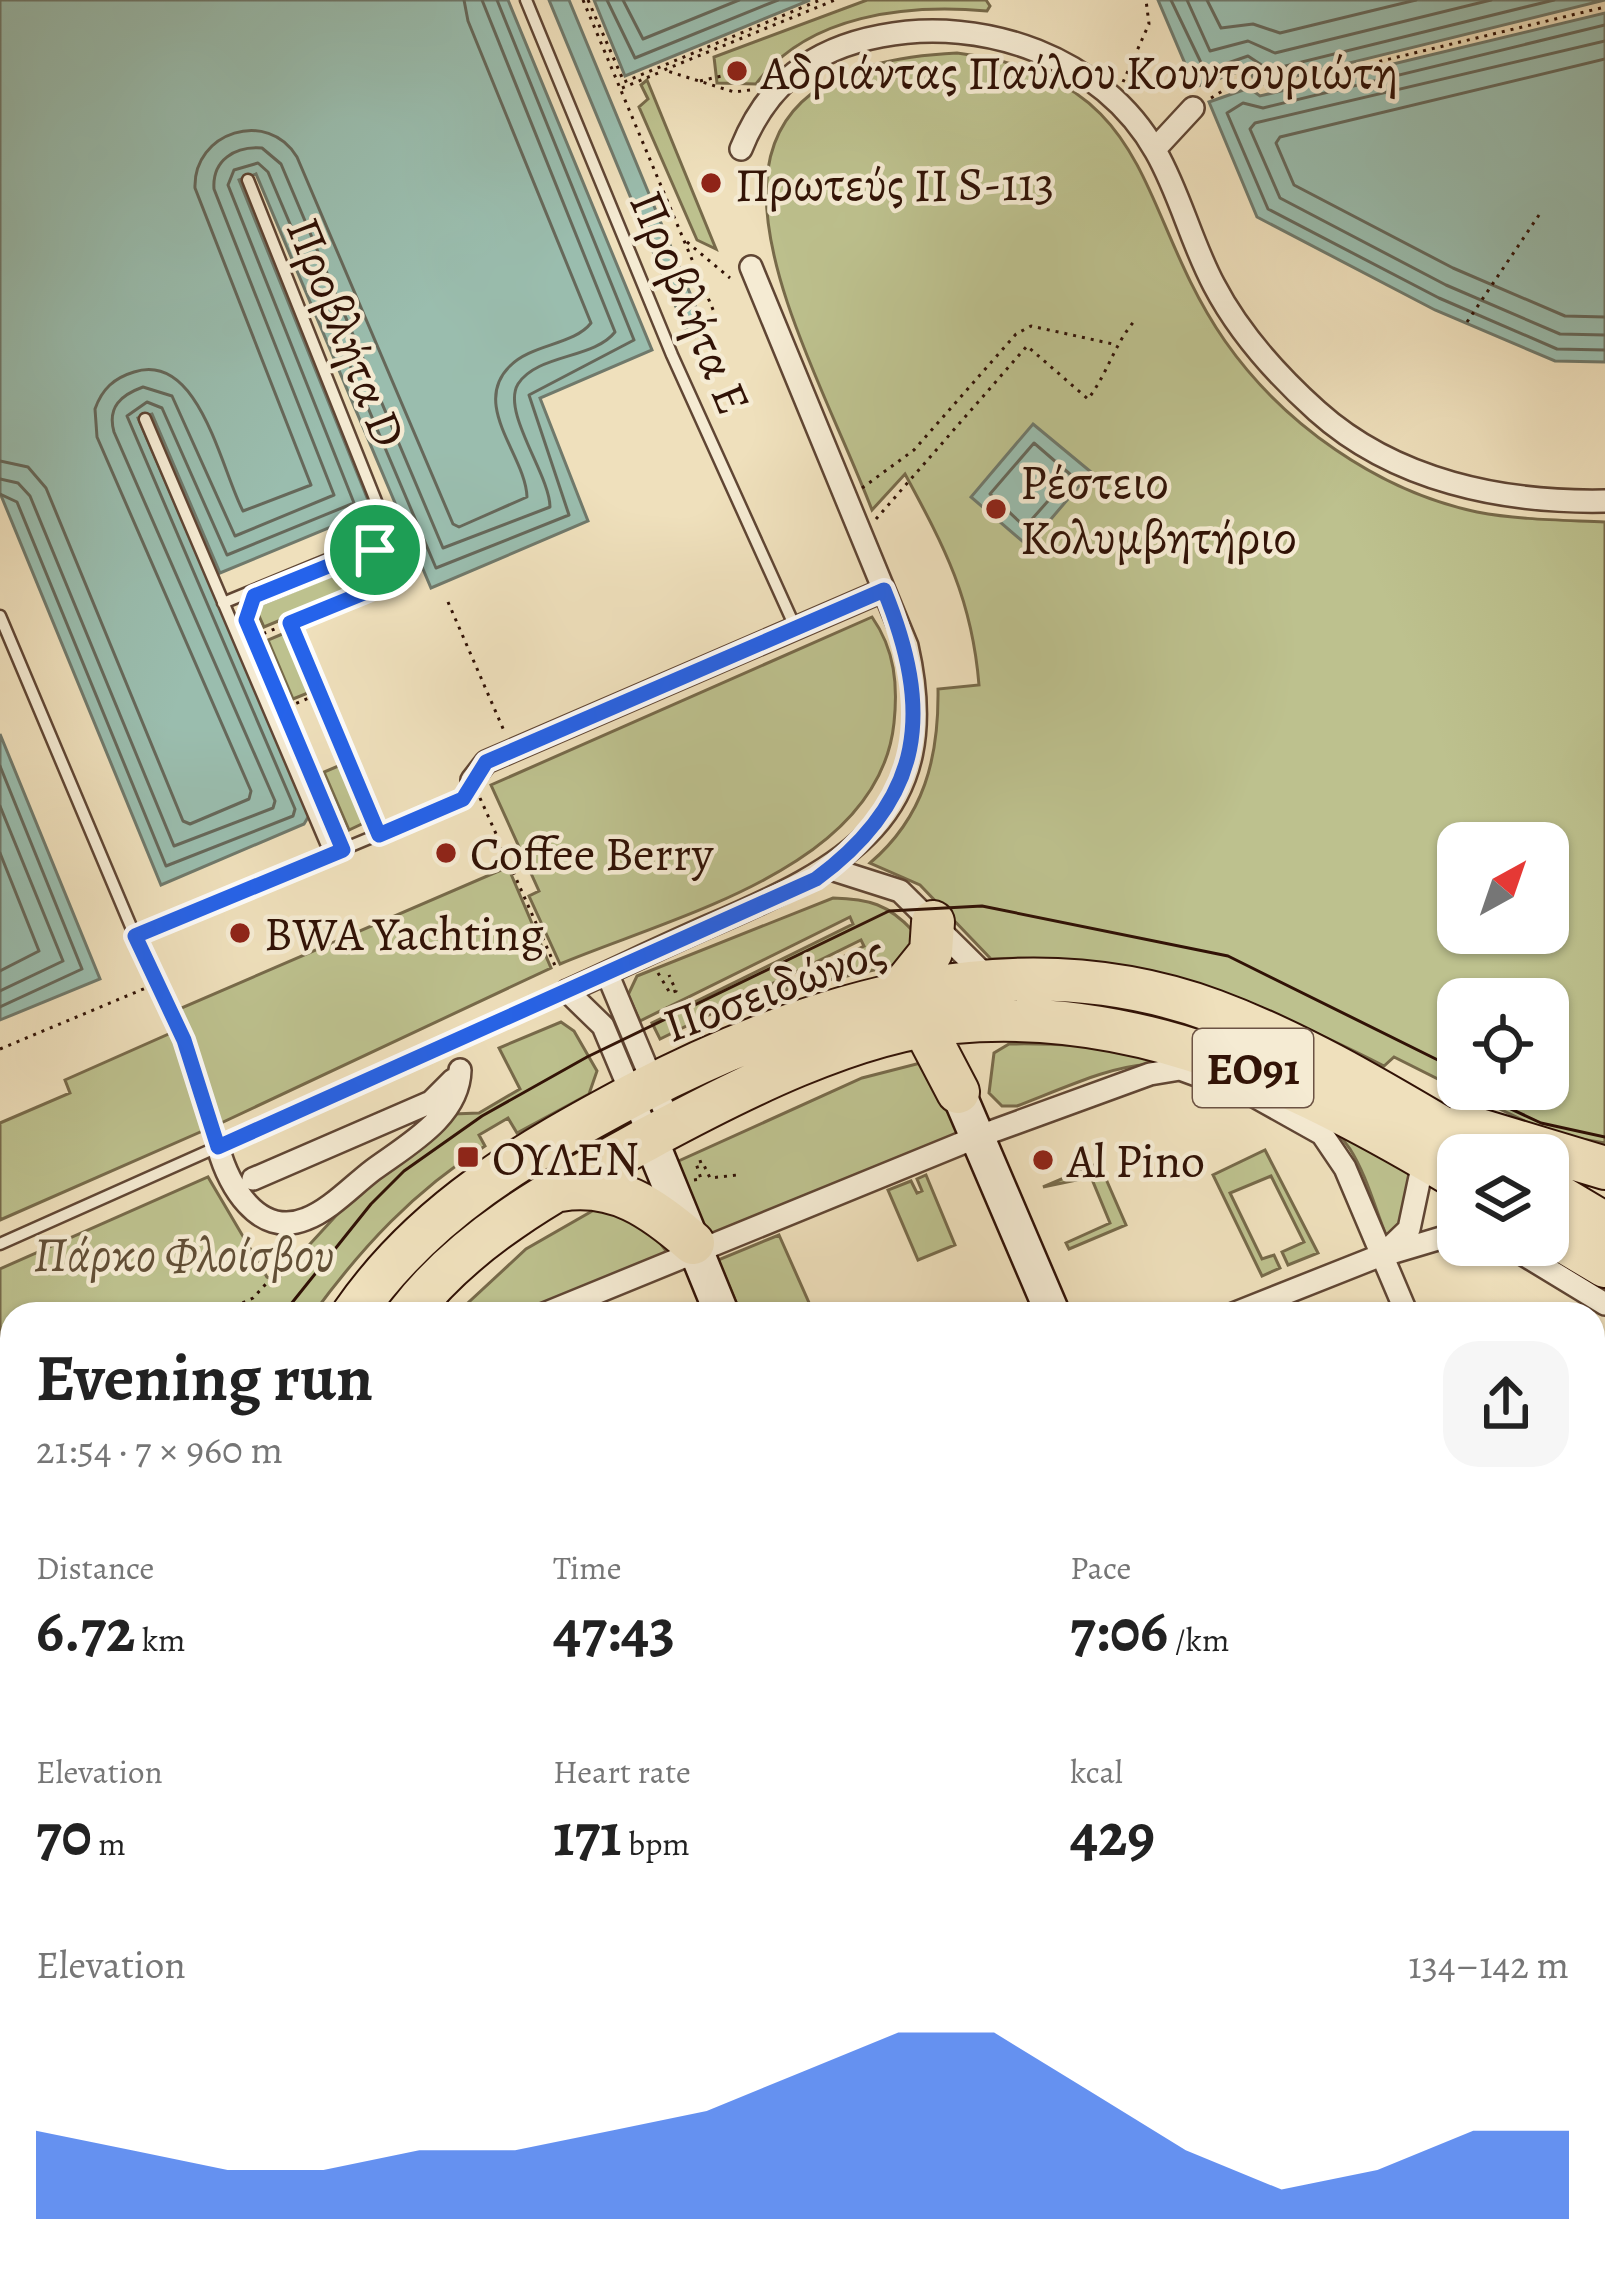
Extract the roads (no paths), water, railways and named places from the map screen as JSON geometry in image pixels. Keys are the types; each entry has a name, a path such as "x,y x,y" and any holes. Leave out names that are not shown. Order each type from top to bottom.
{"highway":[{"path":"933,922 932,952 898,993 928,1027 958,1092"},
{"name":"Ποσειδώνος","path":"362,1302 399,1255 442,1213 629,1089 789,1024 898,993 991,980 1072,982 1178,1000 1298,1047 1452,1134"},
{"path":"958,1092 960,1070 979,1041 997,1027 1026,1020"},
{"name":"Ποσειδώνος","path":"420,1302 479,1243 547,1193 790,1070 928,1027 1026,1020 1118,1030 1192,1047 1294,1086 1437,1166"},
{"path":"1389,1097 1522,1146 1605,1168"},
{"path":"547,1193 580,1187 628,1196 659,1213 694,1247"},
{"path":"1569,1203 1605,1224"},
{"path":"1569,1245 1605,1266"}],"street":[{"path":"741,149 762,104 803,64 852,43 901,32 962,31 1020,43 1057,60 1113,99 1155,149 1214,284 1267,360 1320,414 1405,466 1476,490 1605,501"},
{"path":"1155,149 1192,108"},
{"path":"717,1302 694,1247 660,1132 629,1089 598,1017 567,991 831,868 880,820 895,795 914,737 914,676 884,590 745,273"},
{"path":"472,780 486,762 884,590"},
{"path":"831,868 888,885 933,922 1026,1020"},
{"path":"607,973 629,1089"},
{"path":"571,1302 694,1247 976,1137 1150,1074 1180,1069 1211,1077 1310,1124 1345,1168 1402,1302"},
{"path":"218,1147 233,1188 248,1206 272,1219 306,1219 434,1122 455,1096 460,1070"},
{"path":"253,1179 431,1102 460,1070"},
{"path":"958,1092 1048,1302"},
{"path":"1382,1255 1409,1229 1437,1176"},
{"path":"1263,1302 1382,1255 1437,1239"},
{"path":"1543,1266 1602,1302"}],"lane":[{"name":"Προβλήτα E","path":"526,0 673,355 796,629"},
{"name":"Προβλήτα D","path":"248,180 380,511 383,536"},
{"path":"146,419 331,855"},
{"path":"224,603 383,536"},
{"path":"375,550 383,536"},
{"path":"0,616 135,936 463,799 472,780"},
{"path":"0,1244 567,991"},
{"path":"451,1043 460,1070"}],"water":[{"path":"0,0 508,0 652,350 540,398 588,521 431,588 256,174 239,180 372,510 220,573 152,414 138,418 310,814 304,824 161,885 0,493"},
{"path":"549,0 569,0 706,332 695,337 691,327 685,329"},
{"path":"594,0 810,0 625,76"},
{"path":"1158,0 1605,0 1264,84 1256,85 1249,68 1195,87"},
{"path":"1605,13 1605,362 1555,361 1435,310 1257,217 1209,102 1249,88 1260,96"},
{"path":"1033,424 1091,472 1028,546 971,497"},
{"path":"0,734 100,979 0,1020"}],"tram line":[{"path":"293,1302 371,1204 404,1171 482,1116 587,1057 889,911 982,906 1228,956 1437,1060"},
{"path":"1513,1110 1541,1123 1605,1137"}],"place":[{"name":"Αδριάντας Παύλου Κουντουριώτη","path":"737,71"},
{"name":"Πρωτεύς ΙΙ S-113","path":"711,183"},
{"name":"Ρέστειο Κολυμβητήριο","path":"996,509"},
{"name":"Coffee Berry","path":"446,853"},
{"name":"BWA Yachting","path":"240,933"},
{"name":"ΟΥΛΕΝ","path":"468,1157"},
{"name":"Al Pino","path":"1043,1160"}],"park label":[{"name":"Πάρκο Φλοίσβου","path":"184,1254"}]}
